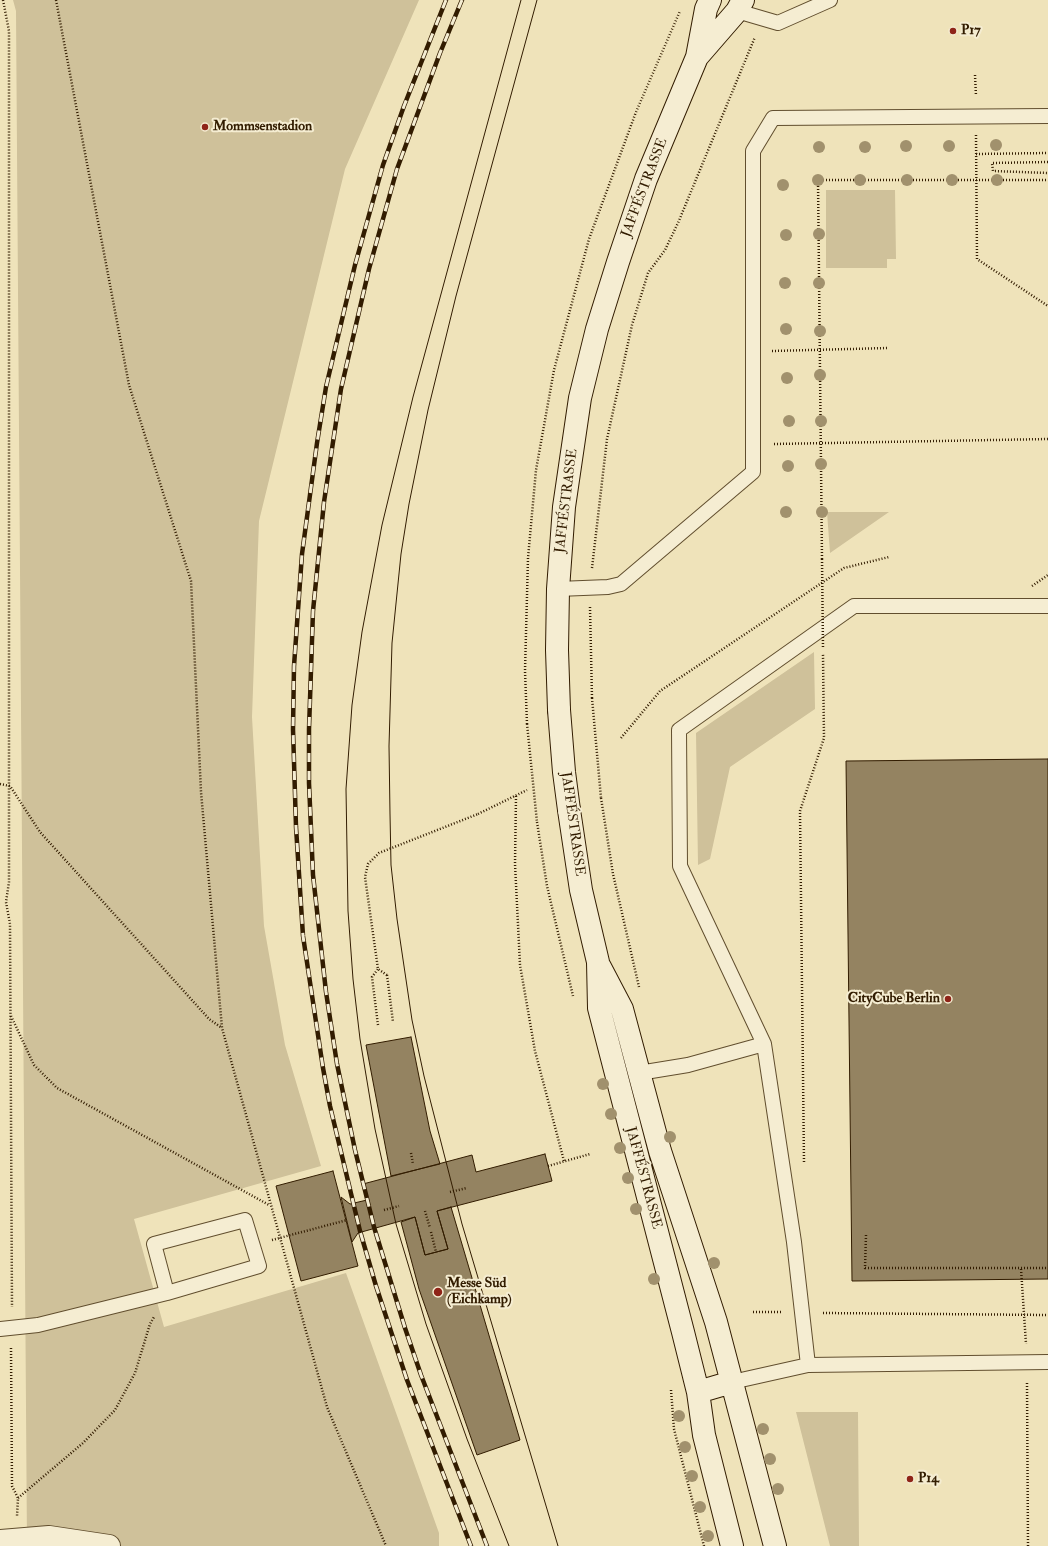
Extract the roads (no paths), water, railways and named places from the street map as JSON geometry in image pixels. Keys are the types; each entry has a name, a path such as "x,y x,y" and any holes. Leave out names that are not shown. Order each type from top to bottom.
{"main road":[{"name":"JAFFÉSTRASSE","path":"710,0 706,9 697,57 646,179 597,329 579,406 564,507 558,589 556,650 564,772 582,890 598,962 599,1008 698,1392 704,1435 732,1546"},
{"name":"JAFFÉSTRASSE","path":"697,57 740,5"},
{"name":"JAFFÉSTRASSE","path":"598,962 622,1009 660,1151 716,1322 775,1546"},
{"path":"698,1392 732,1382"},
{"path":"0,1541 49,1537 109,1546"}],"lane":[{"path":"740,5 763,18 778,23 830,0"},
{"path":"558,589 590,588 621,584 753,472 754,151 773,118 1048,116"},
{"path":"808,1365 794,1242 764,1044 680,866 678,730 854,606 1048,606"},
{"path":"639,1073 688,1065 764,1044"},
{"path":"0,1330 38,1325 168,1293 259,1266 245,1220 154,1244 168,1293"},
{"path":"732,1382 808,1365 1048,1362"}],"tram line":[{"path":"509,1546 467,1439 426,1324 396,1224 375,1129 360,1039 353,979 348,911 346,789 352,705 362,632 382,525 413,397 521,0"},
{"path":"537,0 456,296 428,410 409,504 401,554 392,643 389,746 391,865 397,919 412,1020 424,1076 462,1224 558,1546"}],"railway":[{"path":"446,0 404,106 383,165 355,265 326,387 302,554 294,666 293,729 296,827 303,936 330,1106 360,1231 376,1286 407,1380 471,1546"},
{"path":"462,0 440,53 397,169 369,269 341,389 324,502 313,611 309,729 309,783 313,875 326,992 337,1064 355,1150 374,1227 405,1328 421,1375 487,1546"}],"place":[{"name":"P17","path":"953,31"},
{"name":"Mommsenstadion","path":"205,127"},
{"name":"CityCube Berlin","path":"948,999"},
{"name":"Messe Süd (Eichkamp)","path":"438,1292"},
{"name":"P14","path":"910,1479"}]}
